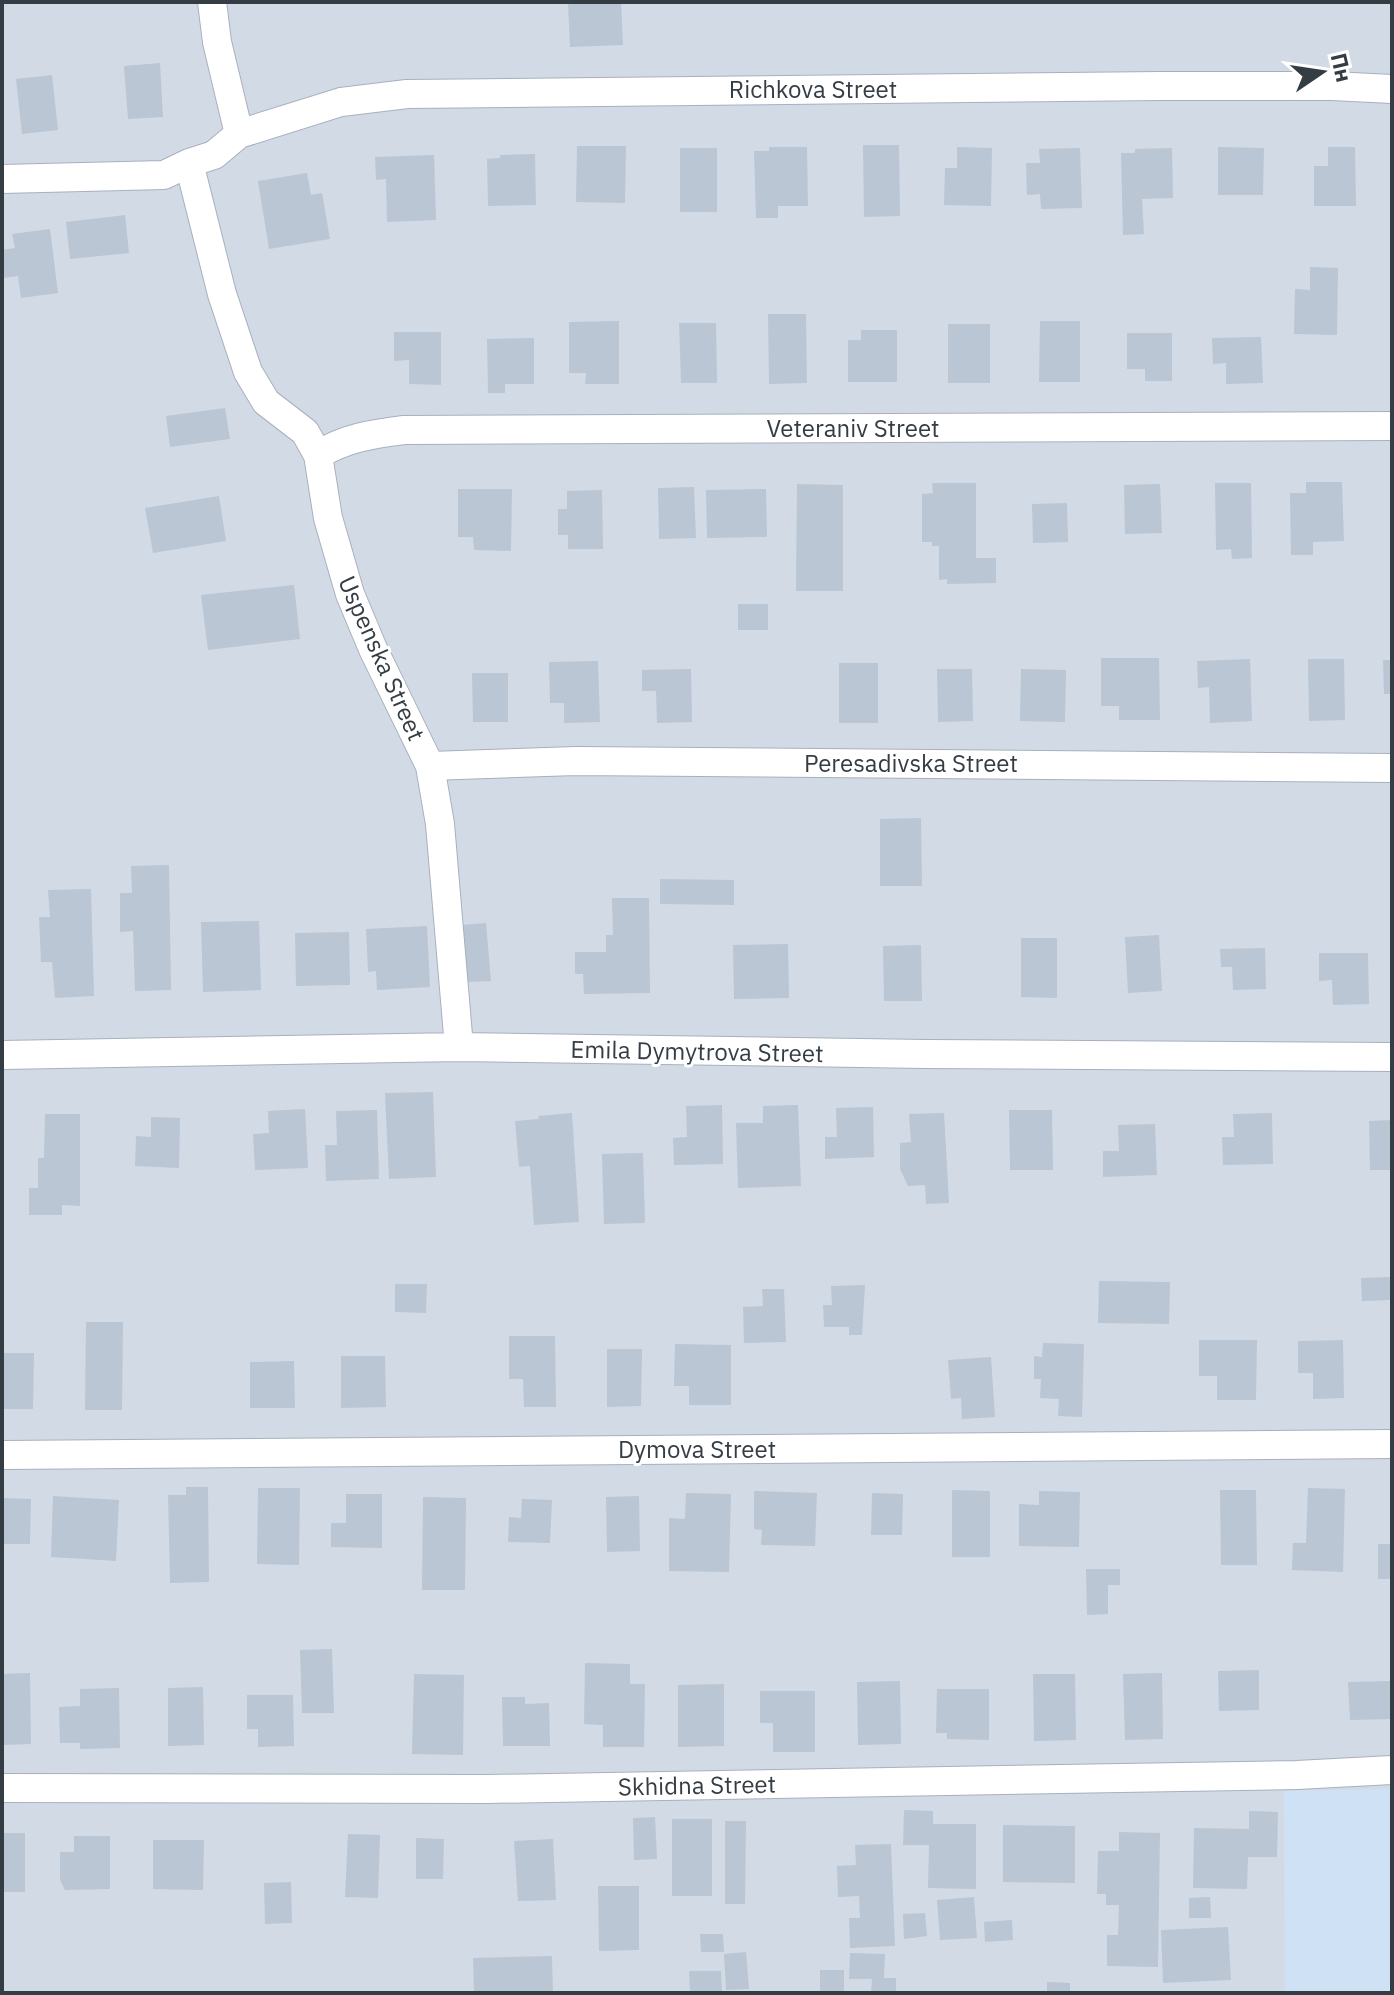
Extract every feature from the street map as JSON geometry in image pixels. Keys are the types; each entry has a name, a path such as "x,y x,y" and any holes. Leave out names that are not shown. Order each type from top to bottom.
{"street":[{"path":"2,179 164,175 214,155 239,134 217,42 212,2"},
{"name":"Richkova Street","path":"239,134 341,102 407,94 1160,86 1392,89"},
{"name":"Uspenska Street","path":"189,163 222,294 248,372 266,402 305,432 318,455 328,518 350,594 430,766 440,824 459,1047"},
{"name":"Veteraniv Street","path":"318,455 338,442 368,434 404,430 1392,426"},
{"name":"Peresadivska Street","path":"430,766 576,761 1392,768"},
{"name":"Emila Dymytrova Street","path":"2,1055 459,1047 1392,1057"},
{"name":"Dymova Street","path":"2,1455 1392,1444"},
{"name":"Skhidna Street","path":"2,1788 504,1789 1297,1775 1392,1770"}],"shaded area":[{"path":"2,2 1392,2 1392,1993 2,1993"},
{"path":"1392,1789 1392,1993 1285,1993 1284,1791"}],"building":[{"path":"568,2 621,2 623,45 570,47"},
{"path":"160,63 163,117 128,119 124,66"},
{"path":"52,75 58,130 22,134 16,79"},
{"path":"863,145 899,145 900,216 864,217"},
{"path":"577,146 626,146 625,203 576,202"},
{"path":"769,147 807,147 808,206 778,206 778,218 756,218 754,151 769,151"},
{"path":"957,147 992,148 991,206 944,205 945,168 957,168"},
{"path":"1218,147 1264,148 1263,195 1218,195"},
{"path":"1328,147 1355,147 1356,206 1314,206 1314,166 1328,166"},
{"path":"680,148 717,148 717,212 680,212"},
{"path":"1080,148 1082,208 1041,209 1040,194 1027,195 1026,163 1040,163 1039,149"},
{"path":"1172,148 1173,198 1142,199 1144,234 1123,235 1121,153 1135,153 1135,149"},
{"path":"535,154 536,205 488,206 487,159 500,158 500,155"},
{"path":"434,155 436,220 387,222 386,179 376,180 375,157"},
{"path":"307,173 311,195 322,193 330,239 269,249 258,181"},
{"path":"125,215 129,253 70,259 66,222"},
{"path":"50,229 58,293 21,298 18,276 3,278 2,250 15,248 12,234"},
{"path":"1310,267 1338,268 1337,335 1294,334 1295,289 1310,290"},
{"path":"768,314 806,314 807,383 769,384"},
{"path":"619,321 619,384 585,384 586,373 569,373 569,322"},
{"path":"1040,321 1080,321 1080,382 1039,382"},
{"path":"679,323 716,323 717,383 681,383"},
{"path":"948,324 990,324 990,383 948,383"},
{"path":"861,330 897,330 897,382 848,382 848,340 861,340"},
{"path":"394,332 441,332 441,385 409,384 409,360 394,361"},
{"path":"1127,333 1172,333 1172,381 1145,381 1145,369 1127,369"},
{"path":"1261,337 1263,383 1226,384 1226,363 1213,364 1212,338"},
{"path":"534,338 534,384 505,384 505,393 488,393 487,339"},
{"path":"225,408 230,439 170,447 166,416"},
{"path":"1306,482 1342,482 1344,541 1313,542 1313,555 1291,555 1290,493 1306,493"},
{"path":"932,483 976,483 976,558 996,558 996,583 947,584 947,579 939,580 939,546 922,542 922,494 933,493"},
{"path":"1215,483 1251,483 1252,558 1232,559 1231,549 1216,550"},
{"path":"797,484 843,485 843,591 796,591"},
{"path":"1160,484 1162,533 1125,534 1124,485"},
{"path":"694,487 696,538 659,539 658,488"},
{"path":"458,489 512,489 511,551 474,550 473,537 458,537"},
{"path":"766,489 767,537 707,538 706,490"},
{"path":"602,490 603,549 568,549 568,535 558,535 558,509 567,509 567,491"},
{"path":"219,496 226,541 153,553 145,508"},
{"path":"1067,503 1068,542 1033,543 1032,504"},
{"path":"294,585 300,639 208,650 201,595"},
{"path":"738,604 768,604 768,630 738,630"},
{"path":"1101,658 1159,658 1160,720 1119,720 1119,706 1101,706"},
{"path":"1250,659 1252,721 1210,723 1209,687 1198,688 1197,661"},
{"path":"1308,659 1344,659 1345,720 1309,721"},
{"path":"1383,660 1392,660 1392,694 1384,694"},
{"path":"598,661 600,722 564,723 564,703 550,703 549,662"},
{"path":"839,663 878,663 878,723 839,723"},
{"path":"691,669 692,722 657,723 656,691 642,691 642,670"},
{"path":"937,669 972,669 973,721 938,722"},
{"path":"1021,669 1066,670 1065,722 1020,721"},
{"path":"472,673 508,673 508,722 473,722"},
{"path":"921,818 922,886 880,886 880,819"},
{"path":"169,865 171,990 135,991 133,931 120,932 120,893 132,893 131,866"},
{"path":"660,879 734,880 734,905 660,904"},
{"path":"91,889 94,996 55,998 52,962 41,962 39,917 50,917 48,890"},
{"path":"612,898 649,898 650,993 584,994 583,974 575,974 575,952 606,952 606,935 613,935"},
{"path":"259,921 261,990 203,992 201,922"},
{"path":"486,923 491,981 466,982 462,925"},
{"path":"427,926 430,987 377,990 376,971 368,972 366,929"},
{"path":"349,932 350,985 296,986 295,933"},
{"path":"1159,935 1162,991 1128,993 1125,937"},
{"path":"1021,938 1057,938 1057,998 1021,997"},
{"path":"788,944 789,998 734,999 733,945"},
{"path":"921,945 922,1001 884,1001 883,946"},
{"path":"1265,948 1266,989 1233,990 1232,967 1221,967 1220,949"},
{"path":"1319,953 1368,953 1369,1004 1333,1005 1332,980 1319,981"},
{"path":"433,1092 436,1177 389,1179 385,1093"},
{"path":"722,1105 723,1164 674,1165 673,1138 687,1137 686,1106"},
{"path":"798,1105 801,1186 738,1188 736,1123 763,1123 763,1106"},
{"path":"873,1107 874,1157 825,1159 825,1137 837,1137 836,1108"},
{"path":"305,1109 308,1168 255,1170 253,1134 269,1133 268,1111"},
{"path":"377,1110 379,1179 326,1181 325,1145 337,1145 336,1111"},
{"path":"1009,1110 1052,1110 1053,1170 1010,1170"},
{"path":"572,1113 579,1222 534,1225 530,1166 519,1167 515,1121"},
{"path":"944,1113 949,1203 926,1204 925,1185 908,1186 900,1169 900,1143 911,1142 909,1114"},
{"path":"1272,1113 1273,1164 1223,1165 1222,1137 1234,1137 1233,1114"},
{"path":"45,1114 80,1114 80,1206 62,1205 62,1215 29,1215 29,1188 38,1188 38,1158 44,1158"},
{"path":"151,1117 180,1118 179,1168 135,1166 136,1136 151,1137"},
{"path":"1392,1120 1392,1170 1370,1170 1369,1121"},
{"path":"1155,1124 1157,1175 1103,1177 1103,1151 1119,1151 1118,1125"},
{"path":"643,1153 645,1223 604,1224 602,1154"},
{"path":"1392,1277 1392,1300 1362,1301 1361,1278"},
{"path":"1099,1281 1170,1282 1169,1324 1098,1323"},
{"path":"395,1284 427,1284 426,1313 395,1312"},
{"path":"865,1285 862,1335 849,1335 849,1327 824,1327 823,1305 832,1305 831,1286"},
{"path":"762,1289 784,1289 786,1342 744,1343 743,1307 763,1306"},
{"path":"86,1322 123,1322 122,1410 85,1410"},
{"path":"509,1336 555,1336 556,1407 524,1407 523,1379 509,1379"},
{"path":"1199,1340 1257,1340 1256,1400 1217,1400 1217,1376 1199,1376"},
{"path":"1343,1340 1344,1398 1313,1399 1313,1373 1298,1373 1298,1341"},
{"path":"1043,1343 1084,1344 1082,1417 1058,1416 1059,1399 1040,1398 1041,1379 1034,1379 1034,1356 1042,1357"},
{"path":"675,1344 731,1345 731,1405 689,1405 689,1386 674,1386"},
{"path":"607,1349 642,1349 641,1406 607,1407"},
{"path":"2,1353 34,1353 33,1409 2,1409"},
{"path":"341,1356 385,1356 386,1407 341,1408"},
{"path":"991,1357 995,1417 962,1419 961,1398 951,1399 948,1360"},
{"path":"294,1361 295,1408 250,1408 250,1362"},
{"path":"186,1487 208,1487 209,1582 170,1583 168,1495 186,1495"},
{"path":"258,1488 300,1488 299,1565 257,1564"},
{"path":"1308,1488 1345,1489 1343,1572 1292,1570 1293,1543 1306,1543"},
{"path":"952,1490 990,1491 990,1557 952,1557"},
{"path":"1220,1490 1256,1490 1257,1565 1221,1565"},
{"path":"754,1491 817,1493 815,1546 761,1545 762,1530 754,1529"},
{"path":"1039,1491 1080,1492 1079,1547 1019,1546 1019,1504 1039,1505"},
{"path":"686,1493 731,1494 729,1572 669,1571 669,1518 685,1519"},
{"path":"872,1493 903,1494 902,1535 871,1535"},
{"path":"346,1494 382,1494 382,1548 331,1547 331,1523 346,1523"},
{"path":"53,1496 119,1500 116,1561 51,1557"},
{"path":"639,1496 640,1551 607,1552 606,1497"},
{"path":"423,1497 466,1498 465,1590 422,1590"},
{"path":"2,1498 31,1499 30,1544 2,1544"},
{"path":"522,1499 552,1500 550,1543 508,1542 509,1517 521,1518"},
{"path":"1378,1544 1392,1544 1392,1579 1378,1579"},
{"path":"1086,1569 1120,1569 1120,1585 1108,1585 1108,1614 1087,1615"},
{"path":"332,1649 334,1713 302,1713 300,1650"},
{"path":"585,1663 630,1664 630,1684 645,1684 644,1747 603,1747 603,1725 584,1724"},
{"path":"1259,1670 1259,1710 1219,1711 1218,1671"},
{"path":"30,1673 31,1744 2,1745 2,1674"},
{"path":"1162,1673 1163,1739 1125,1740 1123,1674"},
{"path":"414,1674 464,1675 463,1755 412,1754"},
{"path":"1033,1674 1075,1674 1076,1740 1034,1741"},
{"path":"900,1681 901,1744 858,1745 857,1682"},
{"path":"1392,1681 1392,1719 1350,1720 1348,1682"},
{"path":"724,1684 724,1746 678,1747 678,1685"},
{"path":"203,1687 204,1745 168,1746 168,1688"},
{"path":"119,1688 120,1748 80,1749 80,1743 60,1743 59,1707 80,1706 80,1689"},
{"path":"937,1689 989,1689 989,1740 947,1739 947,1733 936,1733"},
{"path":"760,1691 815,1691 815,1752 773,1752 773,1723 760,1723"},
{"path":"247,1695 293,1695 294,1746 258,1747 258,1729 247,1729"},
{"path":"502,1697 525,1697 525,1704 549,1703 550,1746 503,1746"},
{"path":"904,1810 933,1811 933,1824 976,1824 976,1889 928,1888 929,1845 903,1845"},
{"path":"1249,1811 1278,1812 1277,1857 1248,1857 1247,1889 1193,1888 1194,1828 1249,1829"},
{"path":"655,1817 657,1859 634,1860 633,1818"},
{"path":"672,1819 712,1819 712,1896 672,1896"},
{"path":"725,1821 746,1821 745,1904 725,1904"},
{"path":"1003,1825 1075,1826 1075,1883 1003,1882"},
{"path":"1119,1832 1160,1833 1158,1967 1107,1966 1107,1935 1118,1935 1119,1905 1106,1905 1106,1894 1097,1894 1098,1851 1119,1851"},
{"path":"2,1833 25,1833 25,1892 2,1892"},
{"path":"348,1834 380,1835 378,1898 345,1897"},
{"path":"74,1836 110,1836 110,1889 65,1890 60,1880 60,1852 74,1852"},
{"path":"416,1838 444,1839 443,1879 416,1879"},
{"path":"553,1839 556,1900 518,1901 514,1841"},
{"path":"153,1840 204,1840 203,1890 153,1889"},
{"path":"891,1844 895,1946 850,1948 849,1918 860,1918 859,1896 838,1897 837,1866 856,1865 855,1845"},
{"path":"291,1882 292,1923 265,1924 264,1883"},
{"path":"598,1886 639,1886 639,1950 599,1951"},
{"path":"974,1897 977,1938 940,1940 937,1900"},
{"path":"1210,1897 1211,1918 1189,1918 1189,1898"},
{"path":"925,1913 927,1936 904,1939 903,1914"},
{"path":"1012,1920 1013,1940 985,1942 984,1922"},
{"path":"1228,1927 1231,1980 1163,1983 1161,1930"},
{"path":"700,1934 723,1934 724,1952 701,1952"},
{"path":"746,1952 749,1989 726,1990 724,1954"},
{"path":"850,1953 885,1954 884,1978 896,1978 896,1993 871,1993 872,1979 849,1979"},
{"path":"552,1956 553,1993 474,1993 473,1958"},
{"path":"820,1970 844,1970 844,1993 820,1993"},
{"path":"689,1971 721,1971 722,1993 690,1993"},
{"path":"1047,1982 1070,1983 1070,1993 1047,1993"}]}
